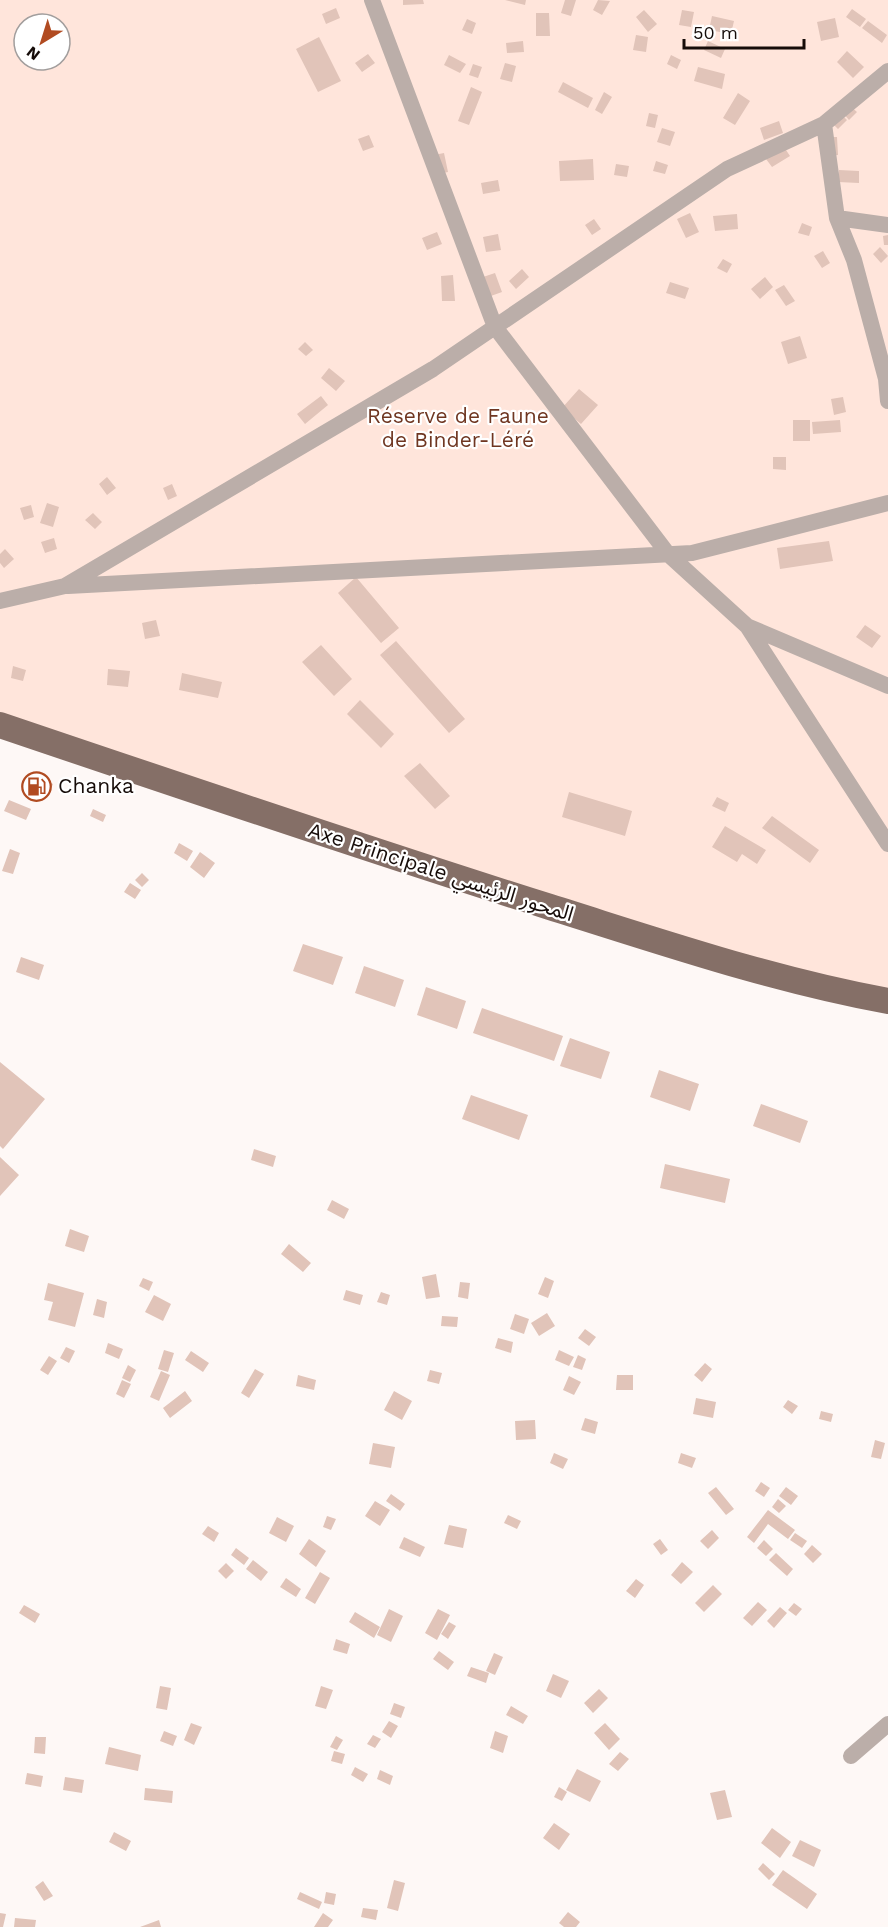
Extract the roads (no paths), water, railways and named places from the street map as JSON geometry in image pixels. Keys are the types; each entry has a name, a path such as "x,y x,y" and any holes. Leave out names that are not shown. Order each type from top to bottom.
{"main road":[{"name":"Axe Principale المحور الرئيسي","path":"0,725 374,851 686,949 843,992 888,1001"}],"street":[{"path":"372,0 495,327 668,554 747,626 888,844"},
{"path":"64,586 433,369 727,169 824,124 888,71"},
{"path":"824,124 837,218 857,271 886,379 888,400"},
{"path":"837,218 888,225"},
{"path":"0,601 64,586 692,553 888,503"},
{"path":"747,626 888,686"},
{"path":"851,1755 888,1724"}],"place":[{"name":"Chanka","path":"37,786"}],"park label":[{"name":"Réserve de Faune de Binder-Léré","path":"458,428"}]}
